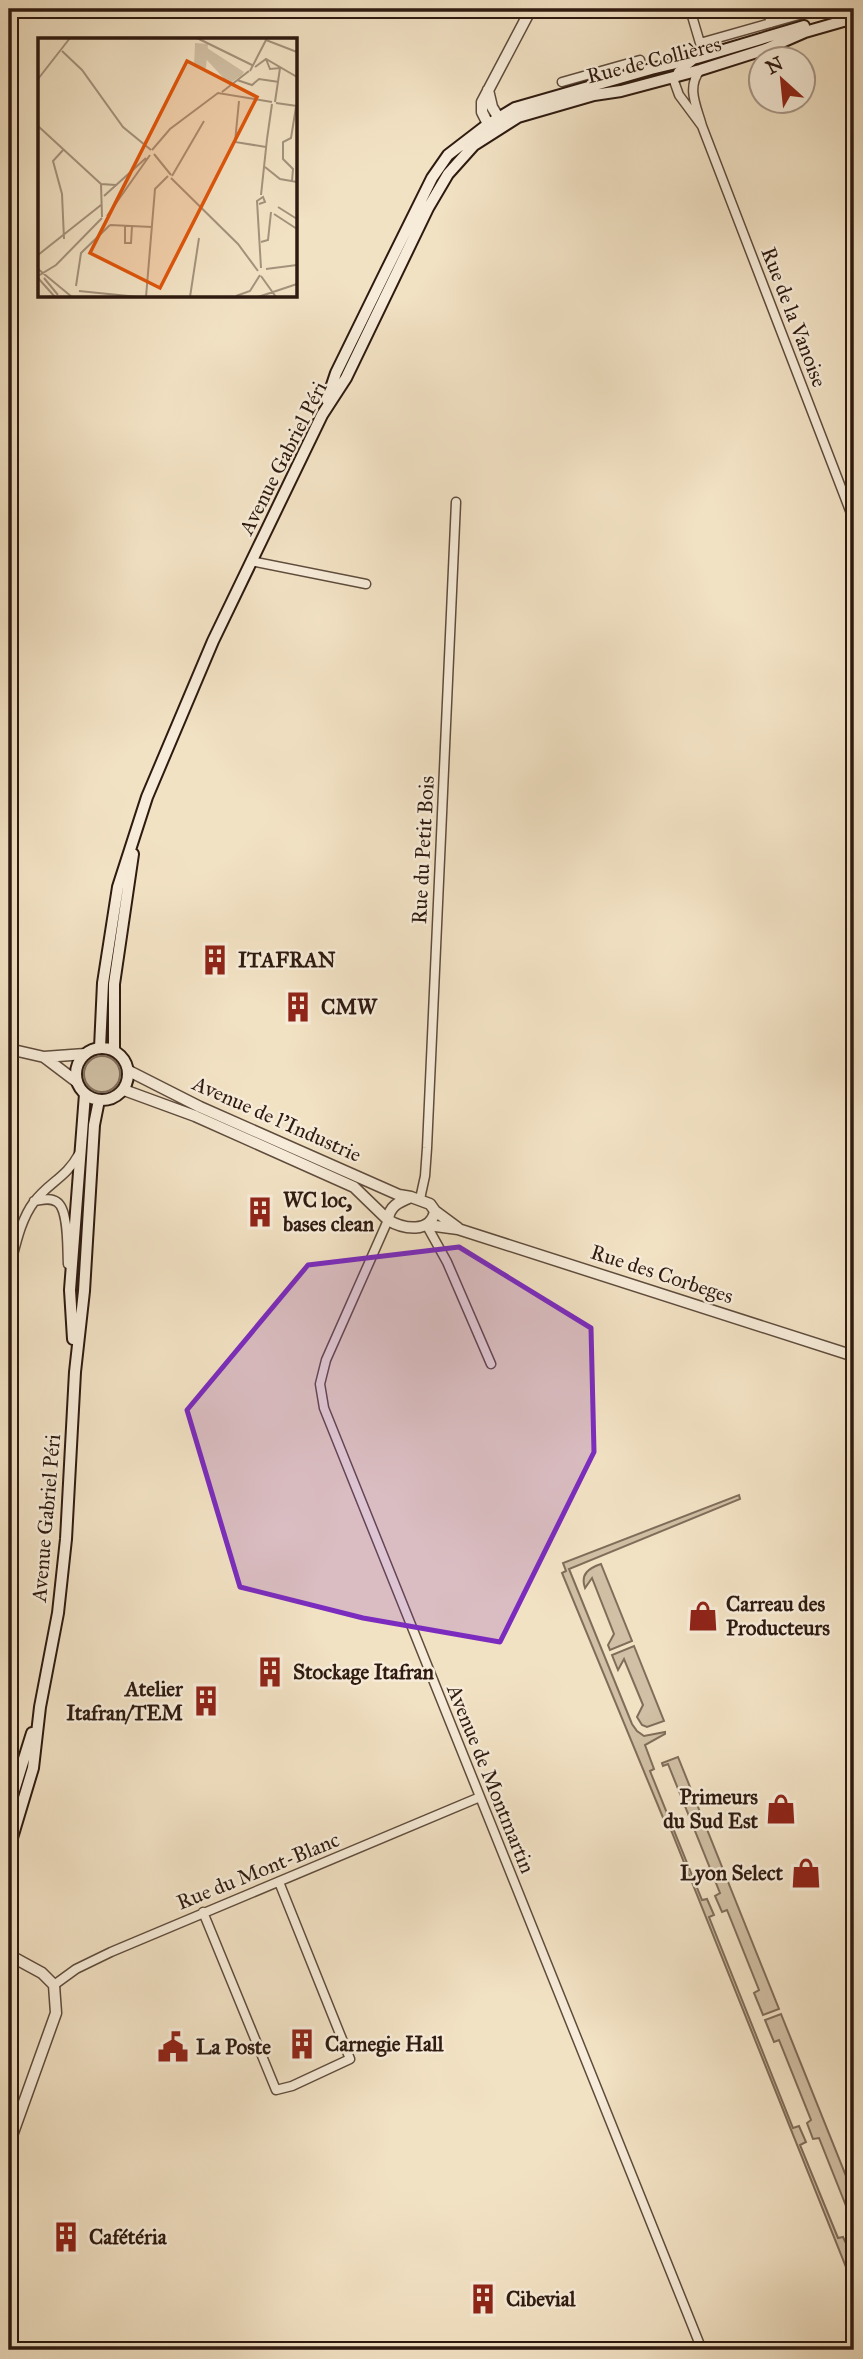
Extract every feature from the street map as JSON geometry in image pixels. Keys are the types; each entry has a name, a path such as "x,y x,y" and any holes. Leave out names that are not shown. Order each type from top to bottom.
{"main road":[{"name":"Rue de Collières","path":"501,121 676,76 739,46 854,12"},
{"name":"Rue de Collières","path":"501,121 515,108 605,82 766,49 805,32 854,18"},
{"path":"321,415 336,373 432,178 448,155 501,121"},
{"name":"Avenue Gabriel Péri","path":"100,1048 103,983 118,887 168,746 213,641 321,415 346,378 428,208 448,174 490,128"},
{"path":"384,273 396,278"},
{"name":"Avenue Gabriel Péri","path":"114,1050 114,984 135,834"},
{"path":"100,1048 114,1050 125,1060 129,1071 124,1090 113,1098 99,1100 85,1094 77,1082 77,1067 85,1054 100,1048"},
{"name":"Avenue Gabriel Péri","path":"75,1372 70,1290 85,1094"},
{"name":"Avenue Gabriel Péri","path":"9,1848 33,1768 40,1707 58,1613 66,1539 75,1372 84,1291 94,1125 99,1100"},
{"name":"Avenue Gabriel Péri","path":"9,1807 40,1707"}],"street":[{"path":"490,128 482,112 482,102 531,9"},
{"path":"767,9 771,23"},
{"name":"Rue de Collières","path":"692,16 700,43 820,9"},
{"name":"Rue de Collières","path":"736,33 739,46"},
{"name":"Rue de Collières","path":"562,82 640,60"},
{"name":"Rue de la Vanoise","path":"699,64 693,82 693,98 702,126 854,521"},
{"name":"Rue de Collières","path":"602,71 605,82"},
{"name":"Rue de la Vanoise","path":"676,76 674,81 679,95 702,126"},
{"path":"488,90 492,107 501,121"},
{"name":"Rue du Petit Bois","path":"416,1198 425,1176 427,1148 456,502"},
{"path":"251,561 366,584"},
{"path":"9,1049 44,1057 85,1054"},
{"path":"44,1057 77,1082"},
{"name":"Avenue de l'Industrie","path":"129,1071 209,1111 399,1195 416,1198"},
{"name":"Avenue de l'Industrie","path":"124,1090 195,1116 354,1187 387,1220"},
{"path":"9,1270 24,1220 34,1201 72,1168 81,1151"},
{"path":"387,1220 389,1210 397,1203 416,1198"},
{"name":"Rue des Corbeges","path":"416,1198 430,1204 435,1212 458,1228"},
{"path":"34,1201 54,1200 63,1210 70,1290"},
{"path":"435,1212 433,1220 427,1225 447,1262 491,1364"},
{"name":"Rue des Corbeges","path":"387,1220 406,1227 427,1225 458,1228 854,1356"},
{"name":"Avenue de Montmartin","path":"387,1220 326,1360 320,1384 324,1408 702,2350"},
{"name":"Rue du Mont-Blanc","path":"54,1985 87,1963 480,1797"},
{"path":"203,1912 276,2090 292,2086 350,2059 279,1882"},
{"path":"9,1955 42,1973 54,1985 57,2013 9,2144"},
{"path":"9,1963 42,1973"}],"highlighted area":[{"path":"459,1247 591,1328 594,1452 500,1642 363,1618 240,1587 187,1410 308,1265"}],"shaded area":[{"path":"102,1056 114,1062 120,1074 114,1086 102,1092 90,1086 84,1074 90,1062"},
{"path":"739,1495 740,1499 569,1569 632,1724 644,1736 665,1732 645,1745 654,1769 650,1771 702,1900 707,1899 714,1915 709,1917 793,2128 799,2126 806,2142 800,2145 838,2238 843,2237 853,2258 850,2269 854,2276 850,2277 667,1820 664,1820 562,1573 566,1571 563,1563"},
{"path":"601,1564 632,1641 610,1650 608,1645 614,1634 592,1578 585,1588 584,1583 587,1572"},
{"path":"634,1646 664,1721 647,1727 642,1725 637,1717 643,1705 624,1659 618,1670 612,1655"},
{"path":"678,1757 779,2009 763,2015 754,1993 759,1990 727,1910 722,1912 715,1896 720,1893 668,1764 663,1766 662,1763"},
{"path":"781,2014 854,2196 854,2226 819,2138 813,2139 807,2123 811,2120 779,2040 774,2042 765,2020"}],"place":[{"name":"ITAFRAN","path":"215,960"},
{"name":"CMW","path":"298,1007"},
{"name":"WC loc, bases clean","path":"260,1212"},
{"name":"Carreau des Producteurs","path":"703,1616"},
{"name":"Stockage Itafran","path":"270,1672"},
{"name":"Atelier Itafran/TEM","path":"206,1701"},
{"name":"Primeurs du Sud Est","path":"781,1809"},
{"name":"Lyon Select","path":"806,1873"},
{"name":"Carnegie Hall","path":"302,2044"},
{"name":"La Poste","path":"173,2047"},
{"name":"Cafétéria","path":"66,2237"},
{"name":"Cibevial","path":"483,2299"}]}
